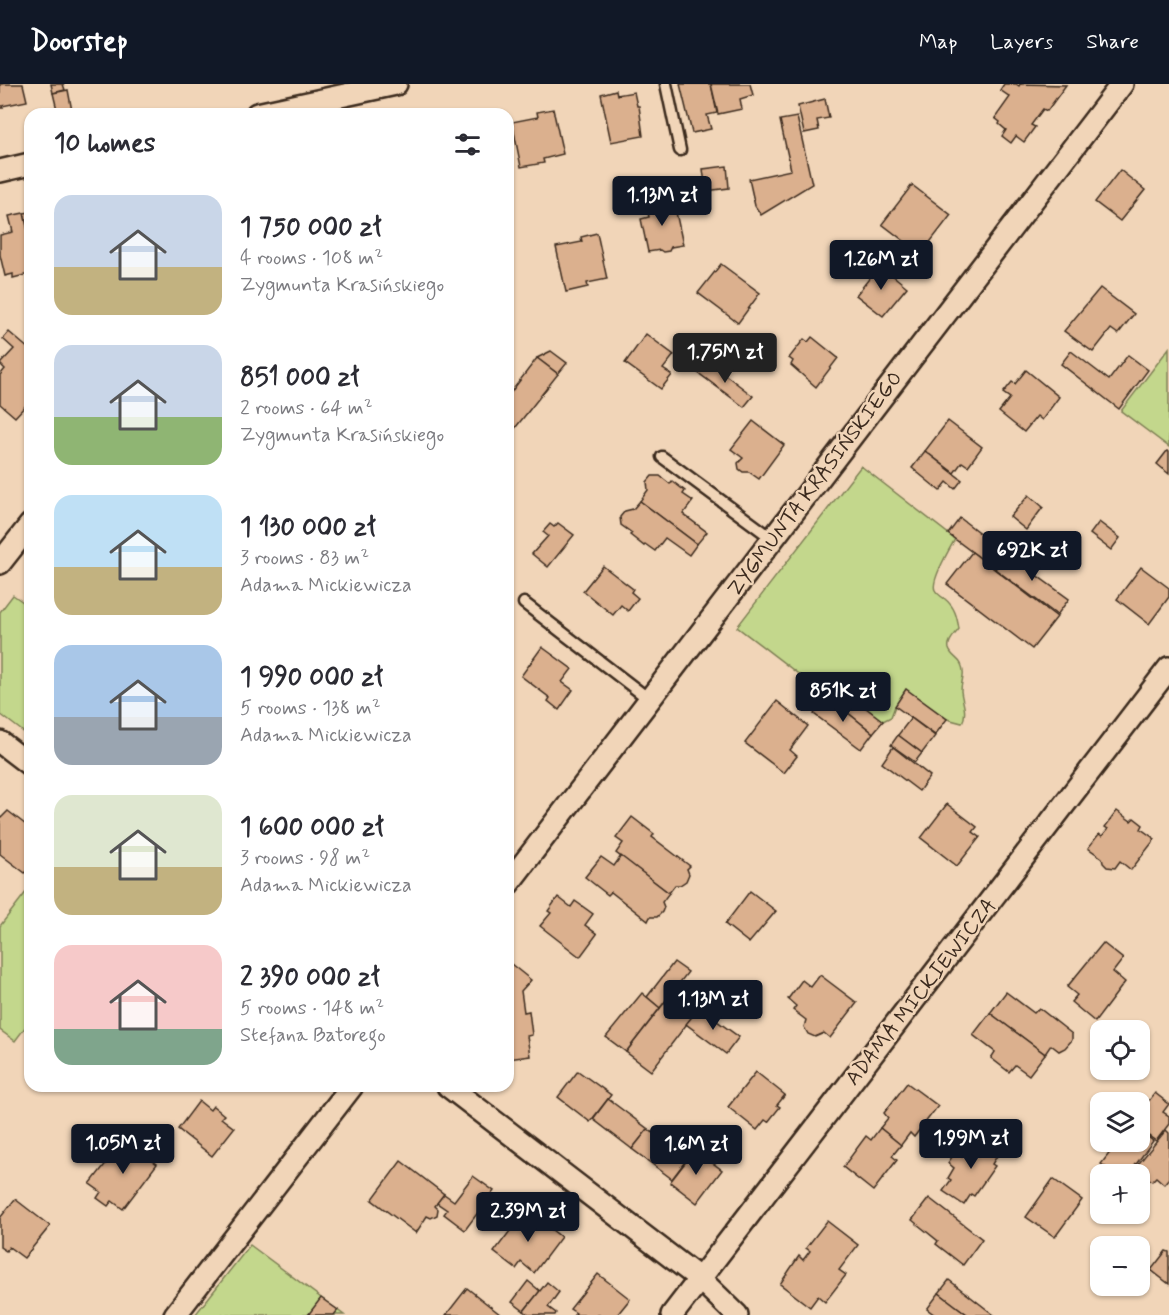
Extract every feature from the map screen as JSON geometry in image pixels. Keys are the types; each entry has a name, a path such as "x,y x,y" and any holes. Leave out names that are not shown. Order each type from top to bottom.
{"street":[{"path":"318,107 396,84"},
{"name":"ZYGMUNTA KRASIŃSKIEGO","path":"514,876 1122,84"},
{"path":"0,171 24,165"},
{"path":"0,563 24,533"},
{"name":"ADAMA MICKIEWICZA","path":"672,1315 1169,668"},
{"path":"0,742 24,760"},
{"path":"175,1315 347,1092"},
{"path":"456,1092 700,1279 737,1315"}],"lane":[{"path":"666,84 680,150"},
{"path":"662,457 773,539"},
{"path":"524,603 650,700"}],"green space":[{"path":"1169,348 1169,447 1121,411"},
{"path":"861,466 955,539 941,564 934,586 937,593 953,609 959,629 950,641 949,649 961,664 963,671 961,691 965,715 962,723 947,719 906,689 891,717 883,721 836,685 827,696 737,627"},
{"path":"13,595 24,603 24,732 0,714 0,612"},
{"path":"24,895 24,1029 15,1041 0,1030 0,926"},
{"path":"250,1245 344,1315 195,1315"}],"building":[{"path":"0,84 23,84 27,101 0,108"},
{"path":"51,84 63,84 65,90 53,93"},
{"path":"680,84 711,84 717,113 707,115 711,129 692,133"},
{"path":"711,84 750,84 753,95 740,99 742,109 718,114"},
{"path":"1004,84 1066,85 1047,111 1043,109 1031,125 1035,127 1024,142 1016,136 1011,143 1002,136 1006,130 995,118 1010,97 1000,90"},
{"path":"68,90 71,108 57,108 53,93"},
{"path":"616,90 617,95 634,92 637,106 639,106 643,136 611,142 601,94"},
{"path":"825,99 829,118 817,120 819,130 804,133 798,106"},
{"path":"553,109 563,154 543,159 544,163 521,167 514,122 538,117 537,112"},
{"path":"797,117 812,184 761,215 755,206 749,179 791,170 780,120"},
{"path":"727,166 729,188 706,191 703,169"},
{"path":"1120,170 1145,190 1120,221 1095,202"},
{"path":"912,185 951,215 921,254 882,224"},
{"path":"673,198 683,245 671,247 669,251 648,252 641,219 649,217 646,204"},
{"path":"24,213 24,275 13,278 13,274 5,276 0,255 0,235 13,232 9,216"},
{"path":"597,233 607,279 587,283 588,287 566,292 556,247 582,242 581,237"},
{"path":"721,264 760,293 738,323 698,293"},
{"path":"880,265 907,287 883,316 856,295"},
{"path":"1100,288 1134,314 1118,334 1111,329 1093,352 1064,331"},
{"path":"9,332 24,345 24,407 15,417 0,404 0,375 5,369 0,364 14,349 3,339"},
{"path":"646,334 674,355 663,369 672,375 661,389 625,363"},
{"path":"812,337 838,358 816,387 791,365 793,361 789,358 804,339 808,342"},
{"path":"551,351 567,363 558,374 537,358"},
{"path":"1071,351 1109,380 1128,355 1148,370 1119,409 1061,364"},
{"path":"537,358 558,374 514,429 514,388"},
{"path":"706,360 753,396 744,407 697,372"},
{"path":"1026,370 1059,397 1042,420 1037,416 1024,432 999,412 1010,398 1003,393 1012,382 1015,384"},
{"path":"753,421 784,445 759,479 739,469 738,463 743,458 731,449"},
{"path":"948,421 982,447 968,466 962,462 954,473 925,451"},
{"path":"925,451 962,480 955,489 947,482 940,491 912,468"},
{"path":"1167,451 1169,452 1169,474 1157,464"},
{"path":"652,476 660,476 670,484 672,481 685,491 683,494 693,501 683,514 707,532 697,544 640,501 648,490 647,482"},
{"path":"1029,495 1043,507 1026,530 1010,517"},
{"path":"640,501 697,544 689,555 665,538 655,551 630,535 632,533 621,525 620,517 625,511 633,509"},
{"path":"960,518 1007,554 995,569 948,534"},
{"path":"1099,522 1120,538 1111,550 1090,534"},
{"path":"558,523 574,535 548,567 532,554 548,536 543,532 550,524 554,527"},
{"path":"972,552 1057,617 1032,649 947,584"},
{"path":"1008,553 1020,562 1026,555 1033,560 1037,565 1032,572 1069,599 1057,615 995,569"},
{"path":"603,566 633,589 631,592 638,598 628,611 621,605 613,615 583,591"},
{"path":"1141,567 1169,588 1169,597 1149,624 1117,599"},
{"path":"542,647 572,669 562,682 573,690 559,710 548,701 550,698 521,676"},
{"path":"836,685 883,721 873,733 827,696"},
{"path":"906,689 947,719 935,735 895,706"},
{"path":"827,696 873,733 861,749 814,714"},
{"path":"777,701 808,726 790,750 797,756 784,773 745,743"},
{"path":"911,718 935,736 922,753 898,735"},
{"path":"898,735 922,753 915,762 891,745"},
{"path":"893,747 930,776 919,791 882,763"},
{"path":"947,804 977,827 973,832 980,837 957,866 921,838"},
{"path":"8,811 24,823 24,872 0,854 0,819"},
{"path":"1117,811 1131,821 1134,818 1143,825 1141,829 1155,839 1131,870 1120,861 1115,868 1107,867 1102,858 1088,848 1099,834 1102,836 1108,829 1105,827"},
{"path":"632,817 654,834 652,837 690,866 687,869 689,874 686,881 675,885 669,893 616,853 623,843 616,838"},
{"path":"621,856 669,893 662,902 664,907 662,912 657,917 650,917 648,921 611,892 608,895 585,877 601,857 614,866"},
{"path":"750,891 776,911 749,943 725,924"},
{"path":"558,897 571,907 575,901 593,914 585,925 597,934 580,957 540,926 551,913 548,911"},
{"path":"1103,943 1123,959 1113,972 1125,982 1096,1020 1093,1020 1071,1002 1077,995 1067,987"},
{"path":"674,962 688,972 660,1008 647,997"},
{"path":"514,966 531,980 521,991 524,1012 529,1011 532,1035 527,1036 530,1056 514,1058"},
{"path":"820,975 857,1003 830,1038 824,1033 815,1037 808,1034 804,1027 806,1020 793,1010 796,1006 788,999 802,980 811,987"},
{"path":"675,989 699,1008 651,1071 626,1052"},
{"path":"1006,992 1034,1013 1039,1008 1072,1034 1072,1040 1059,1051 1051,1045 1045,1054 990,1013"},
{"path":"642,993 660,1008 626,1052 606,1037"},
{"path":"699,1008 739,1037 726,1054 686,1024"},
{"path":"990,1013 1045,1054 1029,1075 1015,1065 1009,1072 991,1058 995,1052 973,1035"},
{"path":"578,1071 611,1095 590,1122 558,1097"},
{"path":"756,1072 785,1095 777,1105 780,1107 768,1122 765,1120 757,1130 728,1107"},
{"path":"907,1083 938,1106 914,1137 910,1133 901,1145 880,1128 888,1118 884,1113"},
{"path":"1155,1093 1169,1104 1163,1112 1169,1116 1169,1124 1156,1141 1150,1137 1150,1099"},
{"path":"608,1099 648,1129 632,1149 593,1119"},
{"path":"199,1101 210,1110 213,1106 224,1115 221,1118 234,1128 212,1156 178,1129"},
{"path":"880,1128 901,1145 892,1156 897,1160 873,1191 843,1167 866,1136 871,1140"},
{"path":"648,1129 687,1159 672,1179 632,1149"},
{"path":"1166,1130 1169,1133 1169,1178 1164,1184 1156,1177 1152,1181 1150,1179 1150,1164 1138,1164"},
{"path":"980,1137 1000,1151 992,1164 995,1166 974,1196 971,1194 964,1205 943,1191 951,1180 948,1178 954,1168 948,1163 955,1152 962,1157"},
{"path":"124,1140 157,1164 123,1209 112,1201 108,1206 97,1198 101,1192 90,1184"},
{"path":"695,1150 722,1170 697,1203 670,1182"},
{"path":"1110,1152 1145,1152 1136,1164 1101,1164"},
{"path":"401,1161 444,1194 435,1206 438,1209 437,1215 431,1218 427,1216 416,1233 372,1200"},
{"path":"473,1176 494,1191 465,1230 444,1214 447,1210 437,1203 444,1194 454,1201"},
{"path":"1053,1179 1082,1200 1055,1237 1026,1217"},
{"path":"929,1198 982,1239 963,1265 936,1244 938,1241 912,1220"},
{"path":"15,1199 50,1226 24,1258 9,1247 6,1251 0,1247 0,1218"},
{"path":"526,1210 561,1237 534,1273 521,1262 516,1269 494,1252"},
{"path":"827,1221 858,1245 839,1270 846,1275 825,1302 818,1296 810,1307 780,1284 799,1256 803,1260 810,1251 806,1248"},
{"path":"1166,1251 1169,1252 1169,1284 1151,1270"},
{"path":"598,1274 630,1299 617,1315 574,1315 576,1313 570,1309"},
{"path":"949,1280 994,1315 968,1315 939,1293"},
{"path":"528,1281 540,1291 524,1311 512,1302"},
{"path":"547,1282 559,1292 548,1307 556,1313 555,1315 529,1315 524,1311"},
{"path":"467,1288 501,1315 446,1315"},
{"path":"939,1293 968,1315 935,1315 927,1309"},
{"path":"321,1298 338,1310 334,1315 308,1315"}]}
